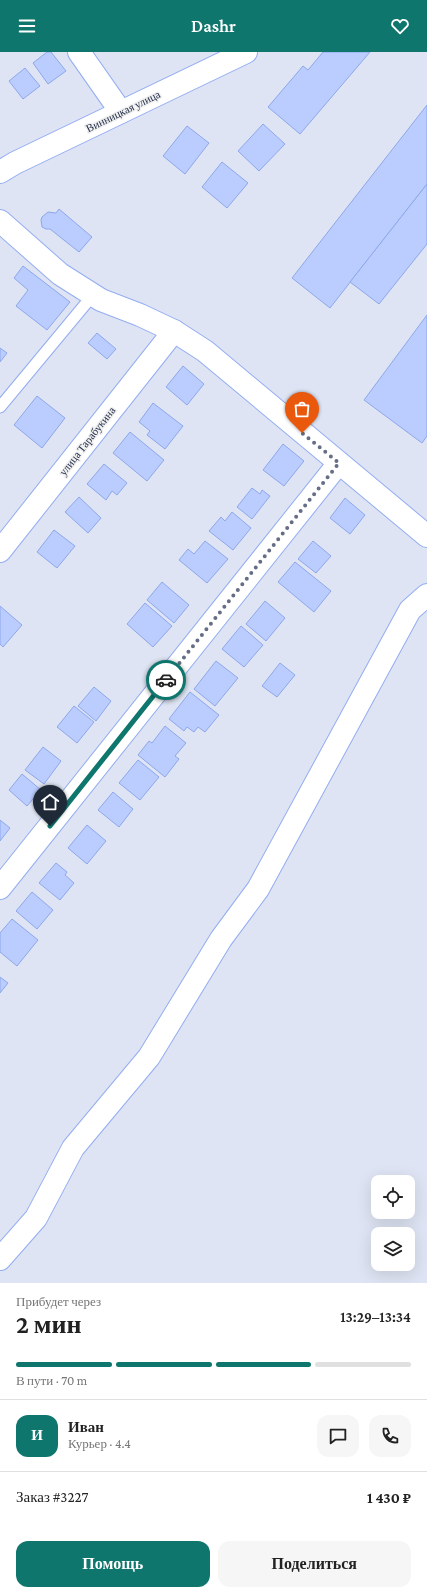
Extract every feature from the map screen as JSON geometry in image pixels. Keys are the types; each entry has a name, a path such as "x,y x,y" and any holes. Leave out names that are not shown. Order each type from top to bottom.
{"street":[{"path":"79,52 121,112"},
{"name":"Винницкая улица","path":"0,172 15,163 246,52"},
{"path":"0,221 60,274 93,295 101,300 140,315 174,332 205,351 427,536"},
{"name":"улица Тарабукина","path":"0,551 174,332"},
{"path":"0,888 339,463"},
{"path":"0,1259 36,1218 73,1148 149,1057 221,939 258,889 410,610 427,595"}],"lane":[{"path":"0,407 93,295"}],"building":[{"path":"47,52 51,52 66,71 48,84 33,63"},
{"path":"323,52 370,52 300,134 268,107 303,66 308,70"},
{"path":"25,68 40,86 23,99 9,81"},
{"path":"427,105 427,184 330,308 292,278"},
{"path":"263,124 285,144 259,171 238,151"},
{"path":"187,126 209,143 185,174 163,156"},
{"path":"222,162 248,183 227,208 202,187"},
{"path":"427,184 427,244 379,304 350,282"},
{"path":"59,209 92,237 79,252 50,229 42,227 42,217 48,212 56,213"},
{"path":"23,266 70,302 47,330 16,306 28,290 14,278"},
{"path":"427,315 427,436 422,443 364,400"},
{"path":"97,333 116,349 107,359 88,343"},
{"path":"0,348 7,353 0,362"},
{"path":"183,366 204,384 187,405 166,387"},
{"path":"37,396 65,418 42,448 14,425"},
{"path":"153,403 183,426 165,449 147,435 150,431 139,422"},
{"path":"130,432 164,460 147,481 113,453"},
{"path":"283,444 304,461 284,486 263,470"},
{"path":"104,464 127,483 117,495 112,491 106,500 87,484"},
{"path":"252,488 260,494 262,490 270,496 252,519 237,507"},
{"path":"79,497 101,518 88,533 65,512"},
{"path":"345,498 365,515 350,534 330,518"},
{"path":"232,512 251,528 233,550 209,531 221,517 225,521"},
{"path":"54,530 75,546 57,568 37,552"},
{"path":"205,541 228,559 207,583 179,560 188,549 194,554"},
{"path":"313,541 331,556 316,573 298,559"},
{"path":"295,562 331,591 314,612 278,582"},
{"path":"162,582 189,605 174,623 147,600"},
{"path":"265,601 285,618 266,641 246,624"},
{"path":"145,603 172,626 153,647 127,624"},
{"path":"0,606 22,625 3,647 0,644"},
{"path":"241,626 263,645 244,667 222,649"},
{"path":"216,661 238,678 215,706 194,689"},
{"path":"280,663 295,675 277,697 262,686"},
{"path":"94,687 111,701 96,721 78,706"},
{"path":"190,692 219,715 205,732 198,727 194,732 187,727 184,731 169,719"},
{"path":"74,706 94,722 77,743 57,727"},
{"path":"165,726 186,743 175,756 179,759 165,777 138,755 149,741 152,743"},
{"path":"43,747 61,761 44,784 25,770"},
{"path":"138,760 159,777 140,800 119,783"},
{"path":"22,774 41,790 27,806 9,790"},
{"path":"113,792 133,809 119,827 98,810"},
{"path":"0,820 10,828 0,841"},
{"path":"87,825 106,841 87,864 68,848"},
{"path":"56,863 67,872 65,875 74,883 60,900 39,883"},
{"path":"32,892 53,910 37,929 16,911"},
{"path":"12,919 38,940 17,966 0,952 0,933"},
{"path":"0,977 8,983 0,993"}],"way so far":[{"path":"166,680 339,463 302,433"}],"route":[{"path":"50,826 166,680"}]}
